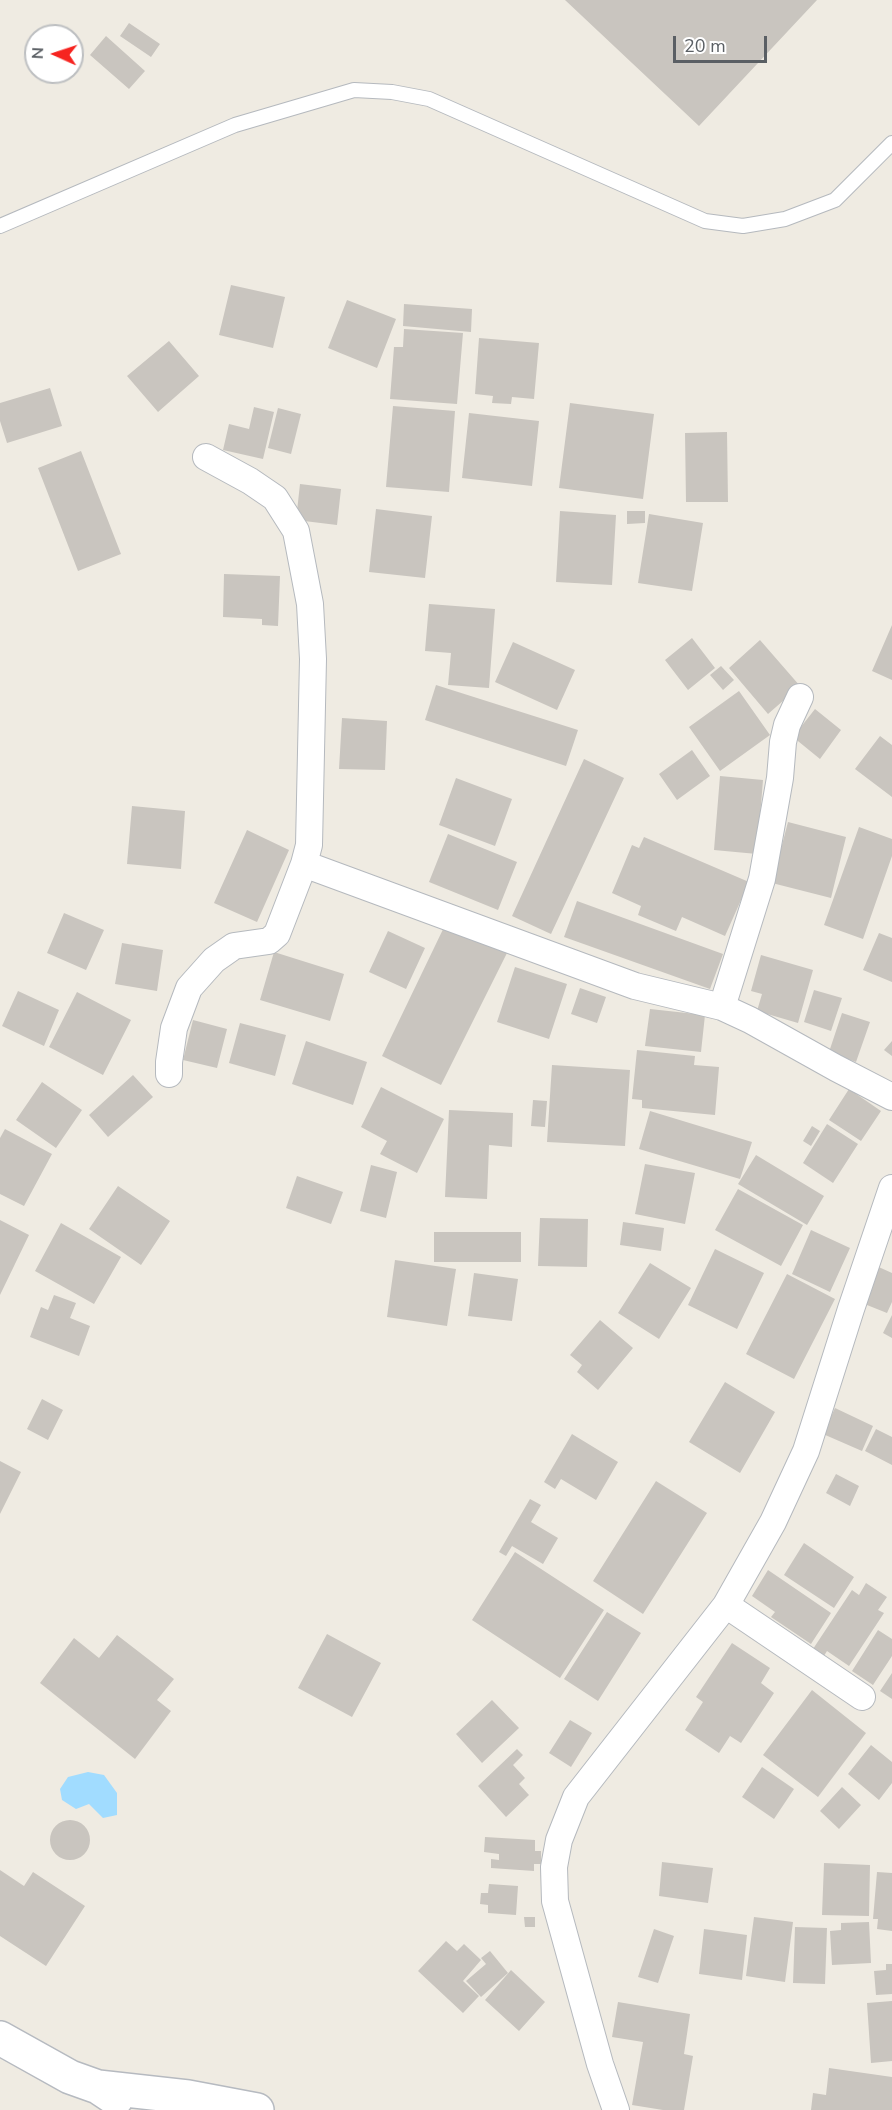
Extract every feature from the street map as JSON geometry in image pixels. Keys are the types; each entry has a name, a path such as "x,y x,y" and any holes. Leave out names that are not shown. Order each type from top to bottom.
{"main road":[{"path":"0,2038 70,2077 98,2087 188,2097 257,2110"},
{"path":"98,2087 133,2110"}],"street":[{"path":"169,1074 174,1028 189,988 214,960 234,946 268,941 277,934 309,845 314,659 310,604 296,531 274,498 250,481 207,457"},
{"path":"722,1007 762,879 780,778 783,742 787,724 800,697"},
{"path":"304,864 635,986 722,1007 892,1097"},
{"path":"616,2110 600,2064 555,1901 554,1867 559,1840 576,1797 726,1605 773,1522 806,1451 892,1188"},
{"path":"726,1605 862,1697"}],"lane":[{"path":"0,225 235,125 354,90 392,92 429,99 705,221 743,226 785,219 835,200 892,143"}],"water":[{"path":"88,1772 104,1775 117,1793 117,1815 103,1818 89,1804 76,1809 62,1800 60,1789 68,1777"}],"building":[{"path":"565,0 817,0 699,126"},
{"path":"129,23 160,44 151,57 120,36"},
{"path":"106,36 145,71 129,89 90,55"},
{"path":"231,285 285,297 273,348 219,335"},
{"path":"347,300 396,319 377,368 328,348"},
{"path":"404,304 472,309 471,332 403,326"},
{"path":"404,329 463,333 457,404 390,399 394,347 403,347"},
{"path":"479,338 539,343 534,399 512,397 511,404 492,403 493,396 475,394"},
{"path":"169,341 199,376 158,412 127,376"},
{"path":"50,388 62,426 7,443 0,421 0,403"},
{"path":"570,403 654,414 643,499 559,488"},
{"path":"393,406 455,411 449,492 386,487"},
{"path":"254,407 274,412 263,459 223,450 229,424 249,429"},
{"path":"278,408 301,414 291,454 268,448"},
{"path":"469,413 539,421 532,486 462,478"},
{"path":"727,432 728,502 686,502 685,433"},
{"path":"81,451 121,554 78,571 38,468"},
{"path":"300,484 341,489 337,525 296,520"},
{"path":"376,509 432,516 425,578 369,572"},
{"path":"560,511 616,515 612,585 556,582"},
{"path":"627,511 645,511 645,523 627,524"},
{"path":"649,514 703,523 692,591 638,583"},
{"path":"224,574 280,576 278,626 262,625 262,619 223,617"},
{"path":"429,604 495,609 489,688 448,685 451,653 425,651"},
{"path":"892,625 892,680 872,671"},
{"path":"692,638 715,668 688,690 665,660"},
{"path":"760,640 800,686 768,714 729,668"},
{"path":"513,642 575,670 557,710 495,682"},
{"path":"721,666 734,680 723,690 710,675"},
{"path":"436,685 578,730 566,766 425,720"},
{"path":"739,691 770,735 720,771 689,727"},
{"path":"815,709 841,730 820,759 793,737"},
{"path":"342,718 387,721 385,770 339,769"},
{"path":"880,736 892,745 892,797 855,769"},
{"path":"692,750 710,776 677,800 659,774"},
{"path":"584,759 624,778 551,934 512,916"},
{"path":"720,776 763,780 757,854 714,850"},
{"path":"456,778 512,799 495,846 439,825"},
{"path":"132,806 185,811 181,869 127,864"},
{"path":"788,822 846,837 831,898 772,883"},
{"path":"859,827 892,839 892,856 863,939 824,925"},
{"path":"247,830 289,850 257,922 214,903"},
{"path":"448,834 517,862 498,910 429,882"},
{"path":"644,837 749,882 725,936 682,917 676,931 638,915 641,906 612,893 632,845 639,848"},
{"path":"577,901 723,954 710,989 564,937"},
{"path":"64,913 104,930 86,970 47,953"},
{"path":"447,921 508,951 441,1085 382,1056"},
{"path":"388,931 425,948 406,989 369,972"},
{"path":"879,933 892,938 892,982 863,970"},
{"path":"122,943 163,950 157,991 115,984"},
{"path":"274,952 344,974 330,1021 260,1000"},
{"path":"761,955 813,970 798,1023 757,1011 762,994 751,991"},
{"path":"515,967 567,984 549,1039 497,1022"},
{"path":"580,988 606,997 597,1023 571,1014"},
{"path":"814,990 842,998 831,1031 804,1022"},
{"path":"18,991 59,1010 44,1046 2,1026"},
{"path":"77,992 131,1020 103,1075 49,1047"},
{"path":"650,1009 705,1015 701,1052 645,1046"},
{"path":"842,1013 870,1022 856,1062 829,1052"},
{"path":"193,1020 227,1029 217,1068 183,1060"},
{"path":"240,1023 286,1035 275,1076 229,1063"},
{"path":"306,1041 367,1062 353,1105 292,1084"},
{"path":"892,1041 892,1056 884,1050"},
{"path":"637,1050 695,1056 694,1065 719,1067 715,1115 642,1108 642,1100 632,1099"},
{"path":"552,1065 630,1070 625,1146 547,1142"},
{"path":"133,1075 153,1097 108,1137 89,1115"},
{"path":"42,1082 82,1110 56,1148 16,1120"},
{"path":"381,1087 444,1119 417,1173 380,1154 387,1141 361,1127"},
{"path":"849,1089 881,1111 861,1141 829,1120"},
{"path":"533,1100 547,1101 545,1127 531,1126"},
{"path":"449,1110 513,1113 512,1147 489,1145 487,1199 445,1197"},
{"path":"650,1111 752,1142 740,1179 639,1149"},
{"path":"827,1124 858,1144 833,1183 803,1163"},
{"path":"812,1126 820,1131 811,1146 803,1141"},
{"path":"5,1129 52,1154 24,1206 0,1194 0,1138"},
{"path":"756,1155 824,1196 807,1225 738,1184"},
{"path":"645,1164 695,1173 685,1224 635,1214"},
{"path":"371,1165 397,1172 386,1218 360,1211"},
{"path":"297,1176 343,1192 331,1224 286,1208"},
{"path":"118,1186 170,1221 141,1265 89,1229"},
{"path":"738,1189 803,1225 781,1266 715,1230"},
{"path":"540,1218 588,1219 587,1267 538,1266"},
{"path":"0,1220 29,1235 0,1295"},
{"path":"623,1222 664,1228 661,1251 620,1245"},
{"path":"61,1223 121,1257 94,1304 35,1271"},
{"path":"811,1230 850,1248 830,1292 792,1274"},
{"path":"434,1232 521,1232 521,1262 434,1262"},
{"path":"715,1249 764,1273 737,1329 688,1305"},
{"path":"395,1260 456,1269 447,1326 387,1317"},
{"path":"650,1263 691,1288 659,1339 618,1313"},
{"path":"872,1264 892,1273 892,1302 887,1313 857,1301"},
{"path":"474,1273 518,1279 512,1321 468,1316"},
{"path":"787,1274 835,1299 794,1379 746,1354"},
{"path":"54,1295 76,1303 70,1318 90,1326 79,1356 30,1337 41,1307 48,1310"},
{"path":"892,1315 892,1338 883,1333"},
{"path":"600,1320 633,1348 598,1390 577,1372 582,1365 570,1355"},
{"path":"725,1382 775,1412 740,1473 689,1442"},
{"path":"42,1399 63,1410 48,1440 27,1429"},
{"path":"835,1408 873,1426 862,1451 823,1434"},
{"path":"876,1429 892,1437 892,1465 865,1451"},
{"path":"572,1434 618,1462 596,1500 561,1479 555,1489 544,1482"},
{"path":"0,1461 21,1472 0,1514"},
{"path":"836,1474 859,1486 850,1506 826,1493"},
{"path":"656,1481 707,1513 643,1614 593,1581"},
{"path":"530,1499 541,1505 531,1522 558,1538 543,1564 512,1546 506,1556 499,1552"},
{"path":"804,1543 854,1577 834,1608 784,1575"},
{"path":"515,1552 604,1610 560,1678 472,1620"},
{"path":"768,1570 831,1613 811,1644 771,1617 775,1612 752,1596"},
{"path":"866,1583 887,1597 878,1610 884,1613 849,1666 827,1651 822,1659 811,1652 852,1590 859,1595"},
{"path":"607,1612 641,1633 598,1701 564,1679"},
{"path":"878,1630 892,1639 892,1656 873,1685 852,1671"},
{"path":"327,1634 381,1663 352,1717 298,1688"},
{"path":"117,1635 174,1679 157,1700 171,1711 135,1759 40,1683 74,1638 99,1658"},
{"path":"732,1643 770,1668 761,1683 774,1693 741,1743 730,1736 719,1753 685,1730 703,1702 696,1697"},
{"path":"892,1673 892,1699 880,1691"},
{"path":"812,1690 866,1733 818,1797 763,1755"},
{"path":"492,1700 519,1728 482,1763 456,1734"},
{"path":"570,1720 592,1733 571,1767 549,1753"},
{"path":"871,1745 892,1762 892,1783 879,1800 848,1774"},
{"path":"517,1749 523,1755 513,1765 525,1778 519,1784 529,1795 506,1817 478,1786"},
{"path":"762,1767 794,1789 774,1819 742,1797"},
{"path":"842,1787 861,1805 839,1829 820,1811"},
{"path":"70,1820 78,1821 84,1826 89,1832 89,1848 84,1854 78,1859 70,1860 62,1859 56,1854 51,1848 50,1840 51,1832 56,1826 62,1821"},
{"path":"485,1837 535,1840 535,1851 541,1851 541,1864 534,1864 534,1871 491,1868 491,1859 499,1860 499,1854 484,1852"},
{"path":"662,1862 713,1868 708,1903 659,1896"},
{"path":"824,1863 870,1865 869,1916 822,1915"},
{"path":"0,1870 24,1886 33,1872 85,1906 46,1966 0,1936"},
{"path":"877,1872 892,1873 892,1931 877,1929 878,1919 873,1919"},
{"path":"489,1884 518,1886 516,1915 488,1913 488,1905 480,1904 481,1893 488,1893"},
{"path":"524,1917 535,1917 535,1927 525,1927"},
{"path":"754,1917 793,1922 785,1982 746,1976"},
{"path":"869,1922 871,1963 832,1965 830,1931 841,1930 841,1923"},
{"path":"795,1927 827,1928 825,1984 793,1983"},
{"path":"654,1929 674,1936 658,1983 638,1977"},
{"path":"704,1929 747,1935 742,1980 699,1974"},
{"path":"446,1941 457,1951 464,1944 481,1960 463,1981 479,1996 463,2013 418,1971"},
{"path":"490,1951 508,1973 481,1997 466,1981 486,1964 481,1958"},
{"path":"886,1964 892,1964 892,1994 876,1995 874,1971 886,1970"},
{"path":"511,1970 545,2002 519,2031 485,2000"},
{"path":"892,2001 892,2061 871,2063 867,2003"},
{"path":"618,2002 690,2014 684,2054 693,2056 684,2110 663,2110 632,2105 643,2042 612,2037"},
{"path":"829,2068 892,2077 892,2110 811,2110 813,2093 826,2095"}]}
